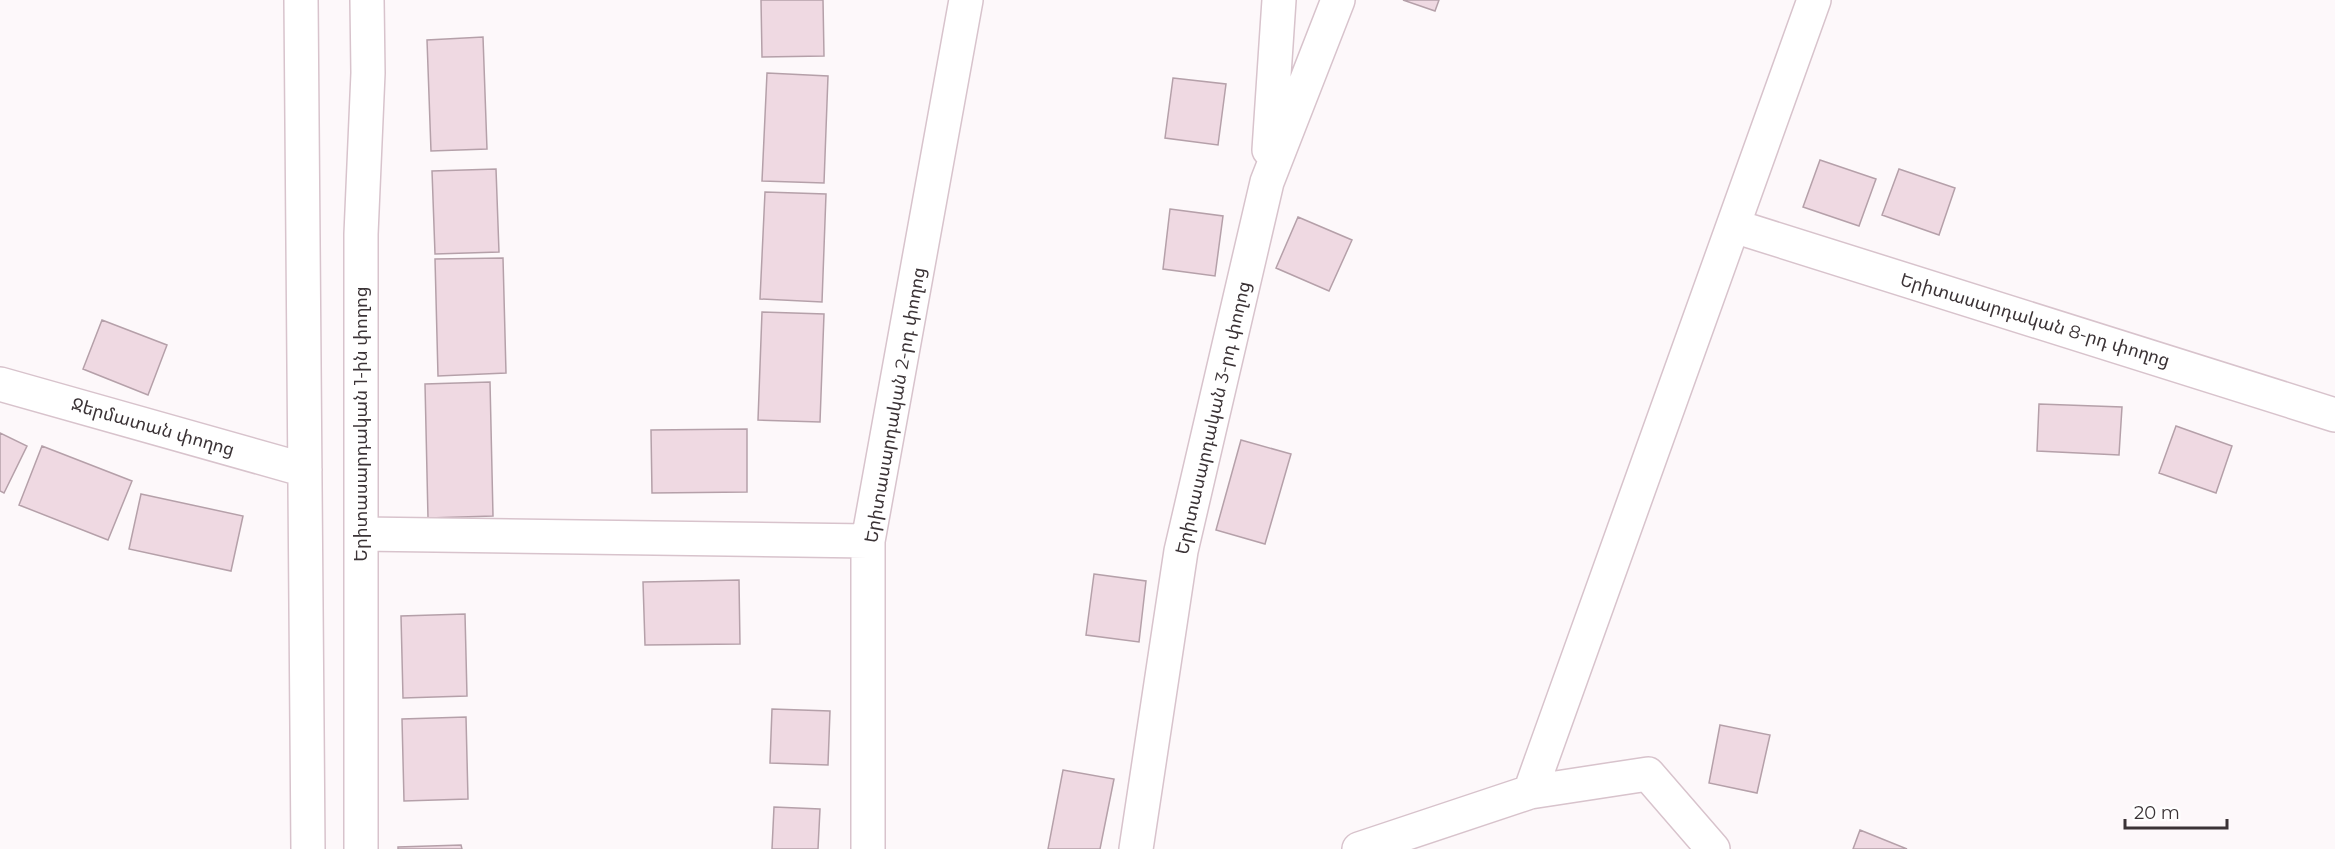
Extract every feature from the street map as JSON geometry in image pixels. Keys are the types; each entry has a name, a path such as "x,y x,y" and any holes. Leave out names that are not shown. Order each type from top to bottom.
{"street":[{"path":"301,0 308,849"},
{"name":"Երիտասարդական 1-ին փողոց","path":"361,849 361,234 368,73 367,0"},
{"name":"Երիտասարդական 2-րդ փողոց","path":"868,849 868,541 966,0"},
{"path":"1267,182 1280,0"},
{"name":"Երիտասարդական 3-րդ փողոց","path":"1136,849 1182,551 1267,182 1338,0"},
{"path":"1530,792 1814,0"},
{"name":"Երիտասարդական 8-րդ փողոց","path":"1734,226 2335,415"},
{"name":"Ջերմատան փողոց","path":"0,384 305,470"},
{"path":"361,534 868,541"},
{"path":"1359,849 1530,792 1648,774 1713,849"}],"building":[{"path":"761,0 823,0 824,56 762,57"},
{"path":"1403,0 1439,0 1435,11"},
{"path":"483,37 487,149 431,151 427,40"},
{"path":"767,73 828,76 824,183 762,181"},
{"path":"1173,78 1226,84 1218,145 1165,138"},
{"path":"1820,160 1876,179 1859,226 1803,207"},
{"path":"496,169 499,252 435,254 432,171"},
{"path":"1899,169 1955,188 1939,235 1882,215"},
{"path":"765,192 826,194 822,302 760,299"},
{"path":"1170,209 1223,216 1215,276 1163,269"},
{"path":"1298,217 1352,240 1329,291 1276,268"},
{"path":"503,258 506,373 438,376 435,259"},
{"path":"762,312 824,314 820,422 758,420"},
{"path":"102,320 167,345 148,395 83,369"},
{"path":"490,382 493,516 428,518 425,384"},
{"path":"2039,404 2122,407 2119,455 2037,451"},
{"path":"2176,426 2232,446 2216,493 2159,473"},
{"path":"747,429 747,492 652,493 651,430"},
{"path":"0,433 27,446 4,493 0,491"},
{"path":"1241,440 1291,454 1265,544 1216,530"},
{"path":"42,446 132,481 108,540 19,505"},
{"path":"141,494 243,516 231,571 129,549"},
{"path":"1094,574 1146,581 1139,642 1086,635"},
{"path":"739,580 740,644 645,645 643,582"},
{"path":"465,614 467,696 403,698 401,616"},
{"path":"772,709 830,711 828,765 770,763"},
{"path":"466,717 468,799 404,801 402,719"},
{"path":"1720,725 1770,735 1757,793 1709,783"},
{"path":"1063,770 1114,779 1100,849 1048,849"},
{"path":"774,807 820,809 818,849 772,849"},
{"path":"1860,830 1907,849 1853,849"},
{"path":"461,845 462,849 398,849 398,847"}]}
